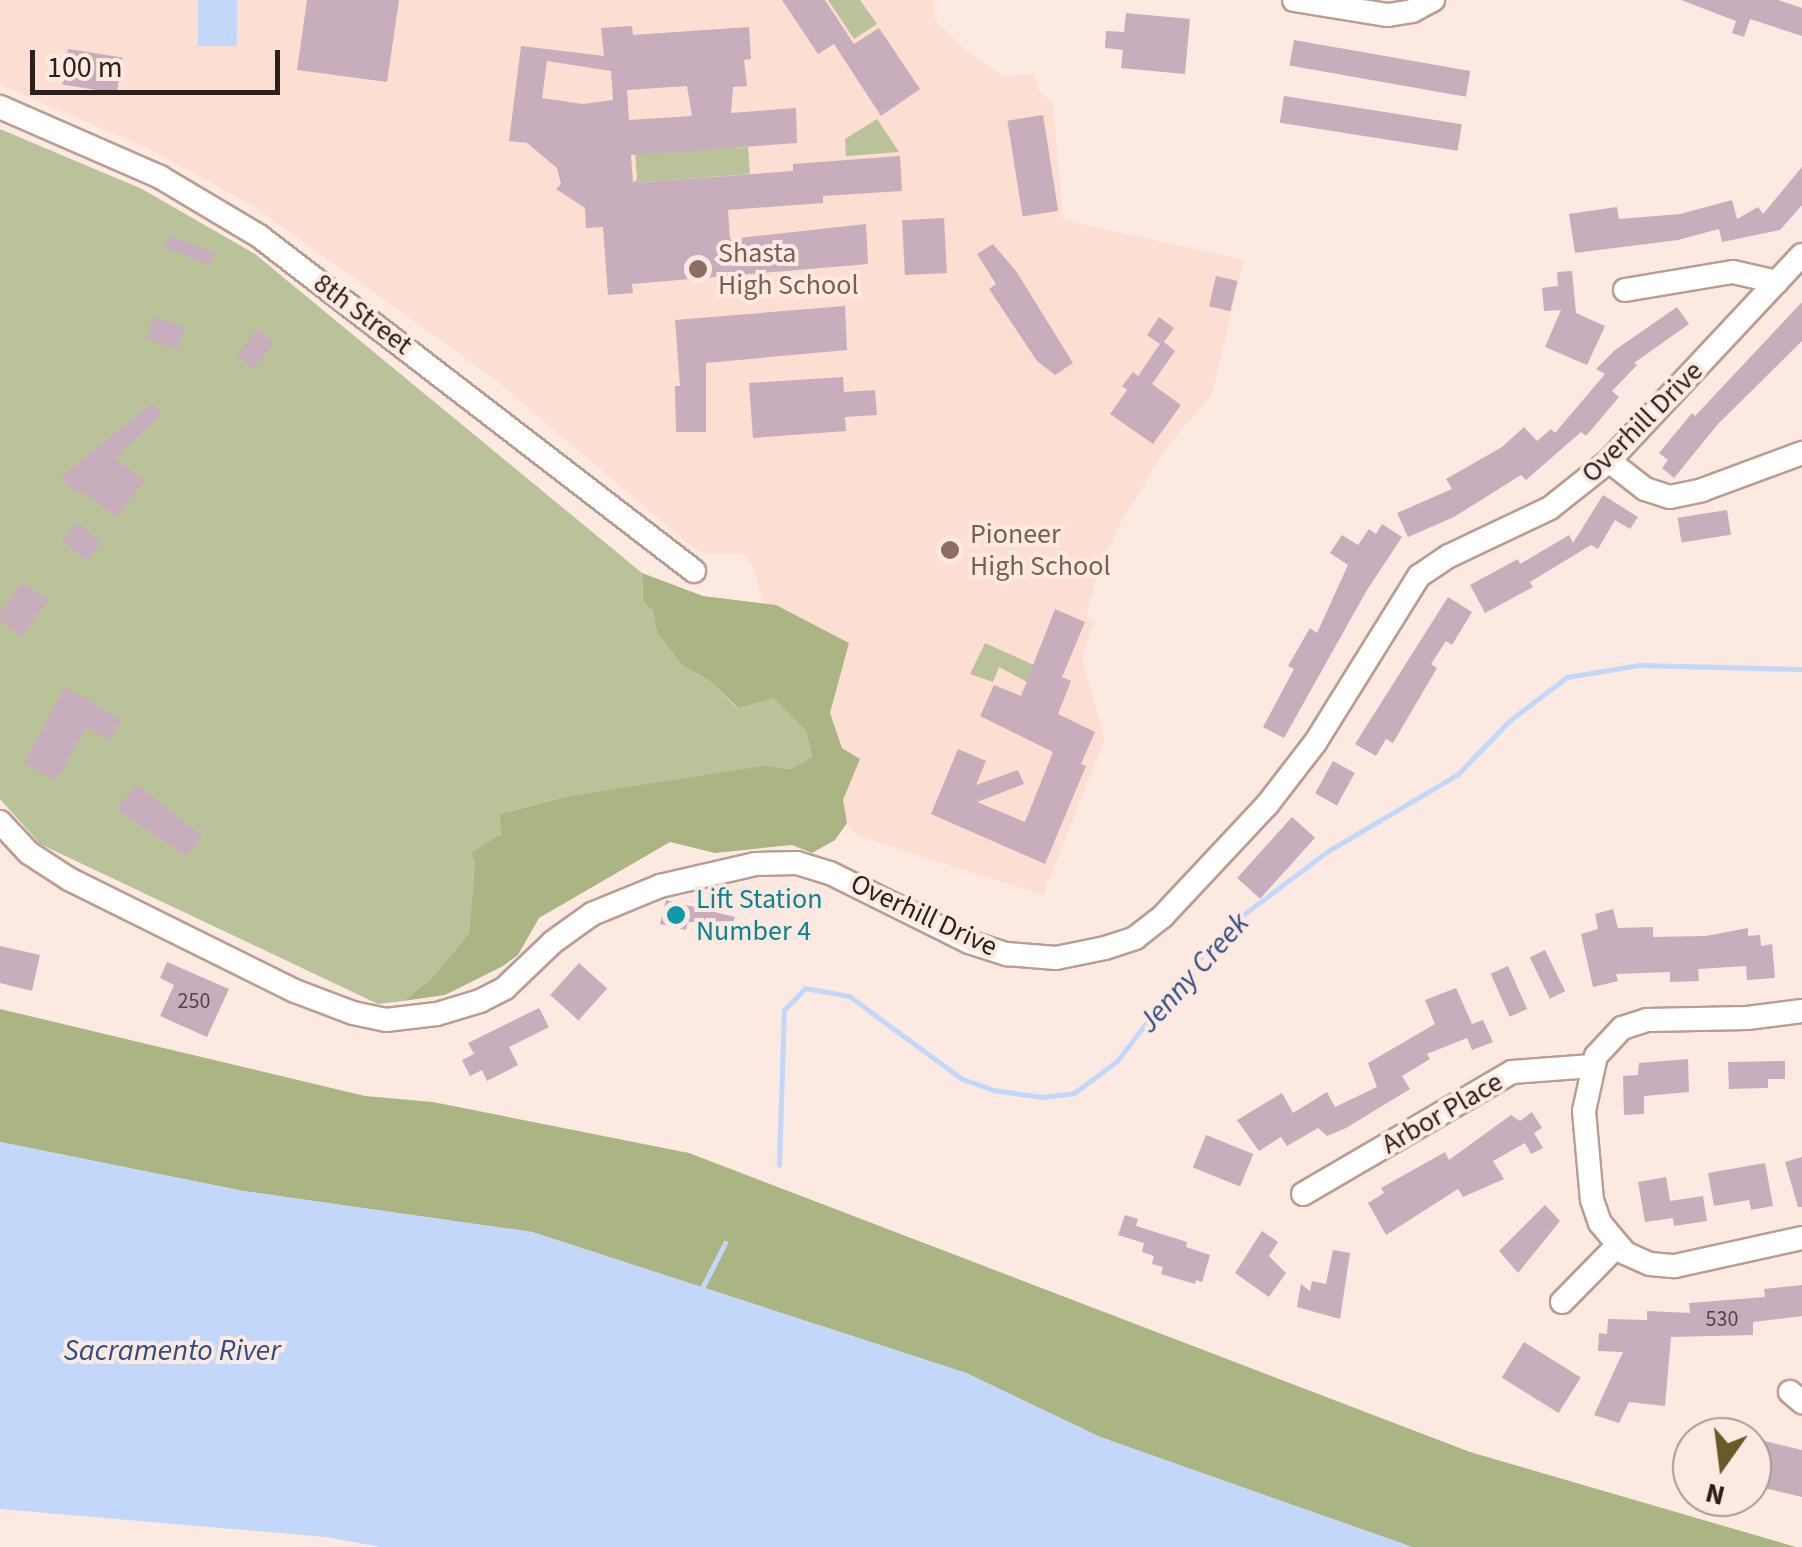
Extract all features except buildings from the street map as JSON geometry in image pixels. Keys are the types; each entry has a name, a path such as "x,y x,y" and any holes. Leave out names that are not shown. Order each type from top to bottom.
{"street":[{"path":"1294,0 1388,16 1412,11 1432,0"},
{"name":"8th Street","path":"0,107 160,177 259,236 694,571"},
{"name":"Overhill Drive","path":"0,822 29,853 57,872 295,991 353,1013 386,1020 437,1014 492,995 576,924 601,910 660,886 765,863 797,864 830,872 969,942 1007,954 1056,958 1093,952 1135,938 1150,927 1245,831 1315,743 1419,576 1448,556 1550,508 1609,461 1802,255"},
{"path":"1626,290 1733,272 1777,282"},
{"path":"1609,461 1645,488 1670,497 1702,490 1802,452"},
{"path":"1802,1011 1773,1017 1636,1022 1610,1038 1592,1066 1584,1111 1592,1200 1616,1247 1650,1264 1675,1266 1802,1238"},
{"name":"Arbor Place","path":"1302,1194 1512,1072 1592,1066"},
{"path":"1562,1302 1616,1247"}],"shaded area":[{"name":"Shasta High School","path":"0,0 934,0 935,20 967,52 1004,77 1033,73 1040,92 1053,104 1063,220 1244,260 1212,394 1166,448 1124,516 1101,564 1086,617 1094,621 1082,659 1105,739 1043,895 856,835 843,819 843,800 860,759 842,748 830,713 849,643 762,601 755,571 744,554 704,554 691,546 496,380 255,207 148,148 0,85"}],"green space":[{"path":"828,0 860,0 877,24 854,39"},
{"path":"877,119 899,152 846,156 845,139"},
{"path":"0,129 142,189 255,254 642,573 643,602 653,611 657,633 682,665 711,682 737,708 774,697 806,731 812,757 790,769 764,767 568,796 501,814 501,833 475,861 469,933 431,979 403,1001 378,1004 40,844 0,799"},
{"path":"748,147 750,174 633,183 637,179 635,152"},
{"path":"642,573 703,596 776,605 849,643 830,713 842,748 860,759 843,800 847,823 835,840 812,853 792,845 715,853 670,842 539,918 518,955 503,966 445,995 403,1001 431,979 469,933 475,861 471,853 501,834 500,814 568,796 764,766 790,769 812,757 806,731 774,698 738,708 711,682 682,665 657,633 653,611 643,602"},
{"path":"985,643 1034,665 1027,682 999,667 993,682 970,674"},
{"path":"0,1009 365,1096 433,1102 689,1153 1470,1452 1672,1511 1672,1517 1693,1517 1796,1547 1412,1547 1100,1437 966,1373 532,1232 243,1191 0,1142"}],"water":[{"path":"198,0 237,0 237,46 198,46"},
{"name":"Sacramento River","path":"0,1142 243,1191 532,1232 966,1373 1100,1437 1412,1547 381,1547 326,1537 0,1509"}],"waterway":[{"name":"Jenny Creek","path":"779,1165 784,1010 805,988 849,996 962,1079 994,1090 1041,1097 1074,1093 1117,1061 1173,988 1231,924 1328,851 1458,774 1509,721 1567,677 1639,665 1802,669"},
{"name":"Jenny Creek","path":"701,1290 725,1243"}],"place":[{"name":"Shasta High School","path":"698,269"},
{"name":"Pioneer High School","path":"950,550"},
{"name":"Lift Station Number 4","path":"676,915"}]}
